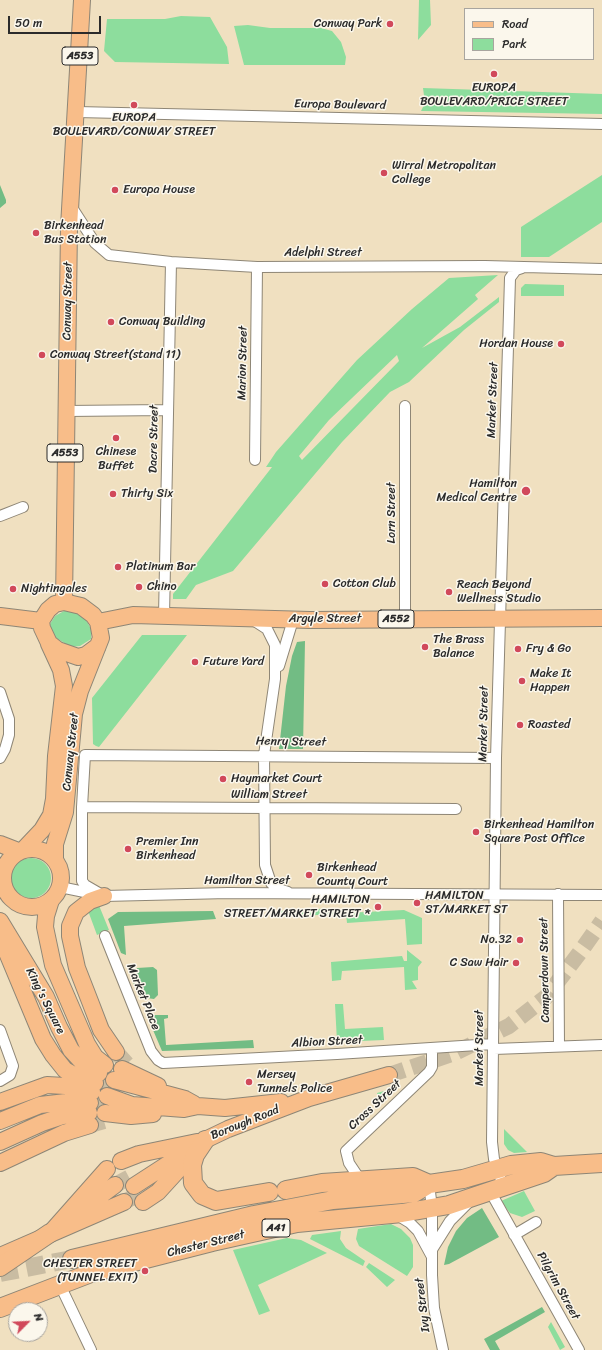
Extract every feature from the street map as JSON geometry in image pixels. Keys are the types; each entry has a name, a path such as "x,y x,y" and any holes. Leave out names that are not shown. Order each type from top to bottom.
{"highway":[{"path":"205,1140 195,1155 192,1165 193,1183 202,1195 216,1201 322,1183 363,1179 413,1177 428,1184"},
{"name":"Chester Street","path":"72,1260 254,1215 333,1200 414,1192 428,1184 462,1179 497,1169 541,1162 554,1166 602,1163"},
{"name":"Chester Street","path":"0,1308 92,1273 212,1242 297,1223 393,1214 454,1204 544,1172 554,1166"},
{"path":"0,1267 50,1233"}],"main road":[{"name":"Conway Street","path":"64,602 70,205 77,112 82,0"},
{"path":"64,602 81,606 93,615 98,622 101,638 98,646 86,655 78,657 58,650 49,643 44,635 45,616 54,604 64,602"},
{"name":"Argyle Street","path":"98,622 133,615 293,620 602,618"},
{"path":"0,616 45,616"},
{"name":"Conway Street","path":"21,850 42,830 50,815 54,799 56,756 64,686 61,670 49,643"},
{"name":"Conway Street","path":"55,860 55,844 65,812 74,714 80,691 98,646"},
{"path":"0,844 21,850 40,849 55,860 60,869 56,893 46,916 46,939 53,965 68,1000 97,1046 105,1088 131,1110"},
{"path":"21,850 12,856 4,867 2,884 11,899 28,907 37,907 56,893"},
{"path":"0,1163 64,1133 105,1088 101,1030 77,968 70,936 70,926 76,912 90,901 104,896"},
{"name":"King's Square","path":"0,920 46,997 71,1050 105,1088 131,1110 189,1105 225,1108 308,1098"},
{"path":"0,936 43,1039 65,1070 81,1079 105,1088 134,1096 189,1105"},
{"path":"308,1098 389,1075"},
{"name":"King's Square","path":"0,1102 47,1085 105,1088 139,1083 189,1105"},
{"path":"0,1120 40,1105 66,1102 105,1088"},
{"path":"0,1142 42,1123 63,1116 105,1088"},
{"name":"Borough Road","path":"205,1140 158,1192 132,1182 205,1140 228,1129 308,1098"},
{"path":"0,1256 50,1233 118,1190 50,1233"}],"street":[{"name":"Europa Boulevard","path":"77,112 602,124"},
{"name":"Adelphi Street","path":"70,205 95,243 109,255 171,262 257,266 485,266 602,269"},
{"name":"Dacre Street","path":"169,617 167,410 171,262"},
{"name":"Marion Street","path":"255,460 257,266"},
{"name":"Market Street","path":"503,1218 491,1190 497,1169 492,1146 496,758 509,289 512,274 522,268"},
{"name":"Lorn Street","path":"405,406 405,619"},
{"path":"66,411 167,410"},
{"path":"0,516 23,507"},
{"path":"250,618 267,629 273,639 276,655 275,679 264,755 266,865 268,876 276,888 291,894"},
{"path":"275,679 293,620"},
{"path":"0,692 9,720 9,735 5,750 0,758"},
{"name":"Henry Street","path":"85,755 264,755 496,758"},
{"name":"Conway Street","path":"85,755 82,806 82,881 85,885 104,896"},
{"name":"William Street","path":"82,806 456,809"},
{"name":"Hamilton Street","path":"56,893 104,896 228,893 494,893 602,895"},
{"name":"Camperdown Street","path":"558,894 559,1046"},
{"name":"Market Place","path":"105,936 152,1051 158,1060 163,1063"},
{"path":"0,1030 12,1060 12,1072 0,1081"},
{"name":"Albion Street","path":"163,1063 432,1048 602,1045"},
{"name":"Cross Street","path":"363,1179 357,1175 348,1163 346,1151 429,1072 432,1067 432,1048"},
{"name":"Ivy Street","path":"428,1184 432,1208 434,1308 443,1350"},
{"name":"Ivy Street","path":"432,1254 439,1237 455,1214 491,1190"},
{"name":"Ivy Street","path":"393,1214 406,1220 414,1227 432,1254"},
{"name":"Pilgrim Street","path":"503,1218 579,1350"},
{"path":"514,1235 536,1222"},
{"path":"60,1285 91,1350"}],"green space":[{"path":"419,0 430,0 431,25 418,40"},
{"path":"181,16 210,17 227,47 229,64 115,62 104,51 107,19 165,19"},
{"path":"248,25 270,28 321,28 332,31 341,42 346,57 345,65 244,65 234,26"},
{"path":"423,88 602,94 602,114 421,111 425,103"},
{"path":"602,175 602,222 549,257 521,257 521,227"},
{"path":"0,185 6,203 0,208"},
{"path":"498,275 475,295 478,299 422,348 460,327 499,297 499,302 464,330 409,382 390,392 342,442 233,571 196,585 186,599 173,599 173,594 272,467 266,467 276,452 357,360 412,309 449,278","holes":["397,355 399,361 302,460 299,456 329,420"]},
{"path":"525,284 564,285 564,296 521,296 521,288"},
{"path":"71,610 85,618 91,629 91,639 80,646 71,647 53,636 50,624 55,616 64,611"},
{"path":"142,635 187,635 99,747 96,746 93,744 92,698"},
{"path":"305,641 303,749 279,749 286,686 292,656 297,642"},
{"path":"27,858 35,858 42,861 48,867 51,878 48,889 42,895 35,898 27,898 20,895 14,889 11,882 11,874 14,867 20,861"},
{"path":"98,903 109,930 97,935 87,908"},
{"path":"337,908 338,914 278,917 278,911"},
{"path":"404,910 422,918 422,944 407,945 405,919 347,923 346,913"},
{"path":"213,911 216,919 124,926 126,955 121,953 108,919 118,912"},
{"path":"407,950 422,962 418,967 418,980 412,981 417,989 405,990 404,967 342,971 341,980 332,981 331,962 402,956 404,961 407,961"},
{"path":"153,967 157,970 158,995 154,999 139,997 132,980 137,968"},
{"path":"335,1004 343,1004 345,1029 383,1027 384,1040 337,1042"},
{"path":"153,1015 168,1015 168,1018 164,1019 166,1045 253,1040 254,1048 162,1051 150,1023 150,1017"},
{"path":"396,1089 380,1102 377,1093"},
{"path":"504,1129 527,1152 514,1153 508,1150 504,1144"},
{"path":"524,1191 535,1211 522,1217 510,1213 501,1201"},
{"path":"482,1208 499,1237 449,1264 444,1265 448,1247 456,1231 467,1218"},
{"path":"391,1224 401,1229 410,1238 413,1245 413,1267 407,1276 359,1246 356,1239 358,1229"},
{"path":"341,1231 340,1239 346,1248 365,1261 363,1266 310,1239 312,1235"},
{"path":"287,1238 301,1240 327,1253 258,1285 270,1311 259,1315 233,1250"},
{"path":"369,1263 395,1280 387,1287 366,1267"},
{"path":"542,1307 545,1312 495,1341 500,1350 490,1350 484,1339"},
{"path":"551,1322 565,1347 560,1350 548,1327"}],"tunnel":[{"path":"389,1075 455,1053 509,1026 546,997 602,921"},
{"path":"116,1052 127,1064"},
{"path":"95,1083 110,1088"},
{"path":"90,1103 105,1104"},
{"path":"90,1125 104,1121"},
{"path":"115,1185 130,1177"},
{"path":"124,1202 139,1194"},
{"path":"0,1273 72,1259"}],"place":[{"name":"Conway Park","path":"390,24"},
{"name":"EUROPA BOULEVARD/PRICE STREET","path":"494,74"},
{"name":"EUROPA BOULEVARD/CONWAY STREET","path":"134,105"},
{"name":"Wirral Metropolitan College","path":"384,173"},
{"name":"Europa House","path":"115,190"},
{"name":"Birkenhead Bus Station","path":"36,233"},
{"name":"Conway Building","path":"111,322"},
{"name":"Hordan House","path":"561,344"},
{"name":"Conway Street(stand 11)","path":"42,355"},
{"name":"Chinese Buffet","path":"116,438"},
{"name":"Hamilton Medical Centre","path":"526,491"},
{"name":"Thirty Six","path":"113,494"},
{"name":"Platinum Bar","path":"118,567"},
{"name":"Cotton Club","path":"325,584"},
{"name":"Chino","path":"139,587"},
{"name":"Nightingales","path":"13,589"},
{"name":"Reach Beyond Wellness Studio","path":"449,592"},
{"name":"The Brass Balance","path":"425,647"},
{"name":"Fry & Go","path":"518,649"},
{"name":"Future Yard","path":"195,662"},
{"name":"Make It Happen","path":"522,681"},
{"name":"Roasted","path":"520,725"},
{"name":"Haymarket Court","path":"223,779"},
{"name":"Birkenhead Hamilton Square Post Office","path":"476,832"},
{"name":"Premier Inn Birkenhead","path":"128,849"},
{"name":"Birkenhead County Court","path":"309,875"},
{"name":"HAMILTON ST/MARKET ST","path":"417,903"},
{"name":"HAMILTON STREET/MARKET STREET *","path":"378,907"},
{"name":"No.32","path":"520,940"},
{"name":"C Saw Hair","path":"516,963"},
{"name":"Mersey Tunnels Police","path":"249,1082"},
{"name":"CHESTER STREET (TUNNEL EXIT)","path":"145,1271"}]}
